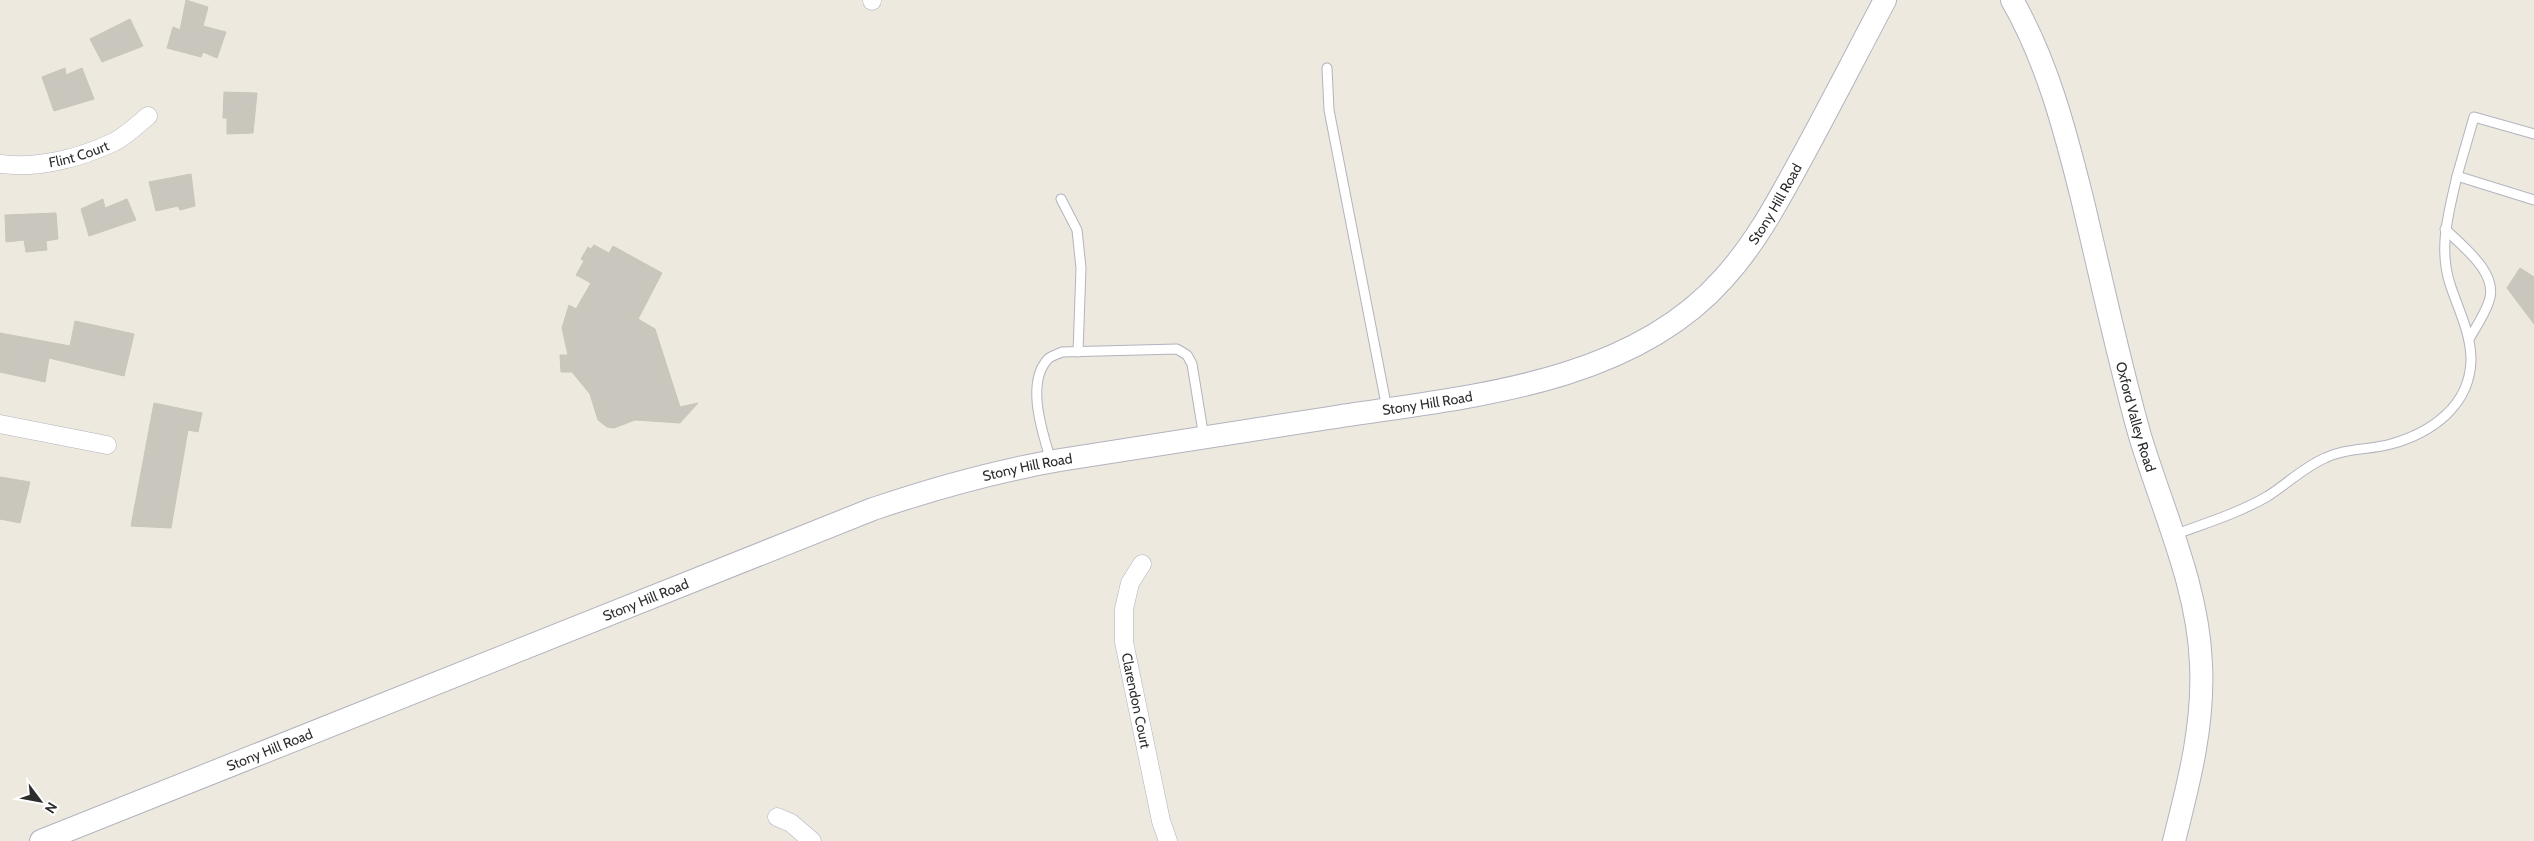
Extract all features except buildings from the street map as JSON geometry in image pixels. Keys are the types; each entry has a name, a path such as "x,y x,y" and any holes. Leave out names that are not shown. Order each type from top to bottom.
{"street":[{"name":"Stony Hill Road","path":"41,841 873,509 929,490 984,475 1051,462 1477,394 1572,373 1600,363 1641,344 1687,315 1738,262 1768,220 1886,0"},
{"name":"Oxford Valley Road","path":"2012,0 2036,50 2061,117 2140,436 2174,535 2195,611 2202,680 2200,728 2174,841"},
{"name":"Flint Court","path":"0,164 28,165 83,154 115,141 148,116"},
{"path":"0,424 107,445"},
{"name":"Clarendon Court","path":"1142,564 1130,583 1124,609 1124,642 1161,821 1168,841"},
{"path":"777,817 791,823 812,841"}],"lane":[{"path":"1326,68 1329,110 1386,409"},
{"path":"2174,535 2250,505 2269,495 2323,458 2348,450 2391,444 2428,429 2452,410 2465,387 2471,360 2469,339 2446,270 2445,228 2474,116 2534,134"},
{"path":"2457,176 2534,200"},
{"path":"1061,199 1077,230 1081,268 1078,352"},
{"path":"2445,228 2479,264 2489,284 2489,302 2469,339"},
{"path":"1051,462 1039,420 1036,379 1048,358 1062,352 1177,349 1186,355 1192,364 1204,438"}]}
